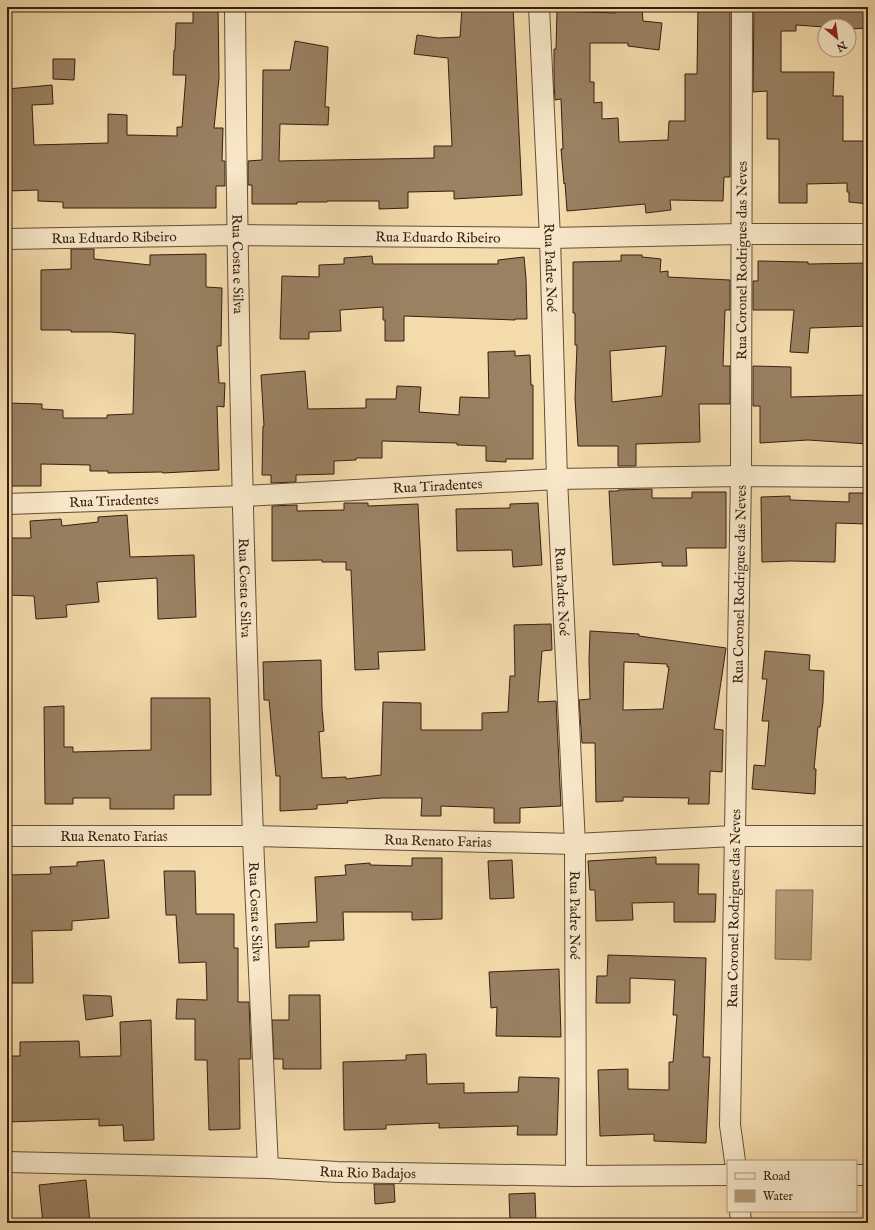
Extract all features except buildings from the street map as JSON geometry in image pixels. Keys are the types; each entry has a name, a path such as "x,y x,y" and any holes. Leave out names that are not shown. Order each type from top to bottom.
{"street":[{"name":"Rua Costa e Silva","path":"235,7 237,235 243,496 253,836 268,1168"},
{"name":"Rua Padre Noé","path":"539,7 550,238 557,478 575,844 576,1176"},
{"name":"Rua Coronel Rodrigues das Neves","path":"735,1160 730,1125 741,476 740,234 742,7"},
{"name":"Rua Eduardo Ribeiro","path":"7,240 237,235 550,238 740,234 868,234"},
{"name":"Rua Tiradentes","path":"7,504 243,496 557,478 741,476 868,477"},
{"name":"Rua Renato Farias","path":"7,836 253,836 575,844 734,836 868,836"},
{"name":"Rua Rio Badajos","path":"7,1162 268,1168 338,1172 576,1176 727,1175"},
{"path":"857,1175 868,1175"},
{"path":"740,1212 741,1223"}],"water":[{"path":"776,890 813,890 811,960 775,959"}]}
